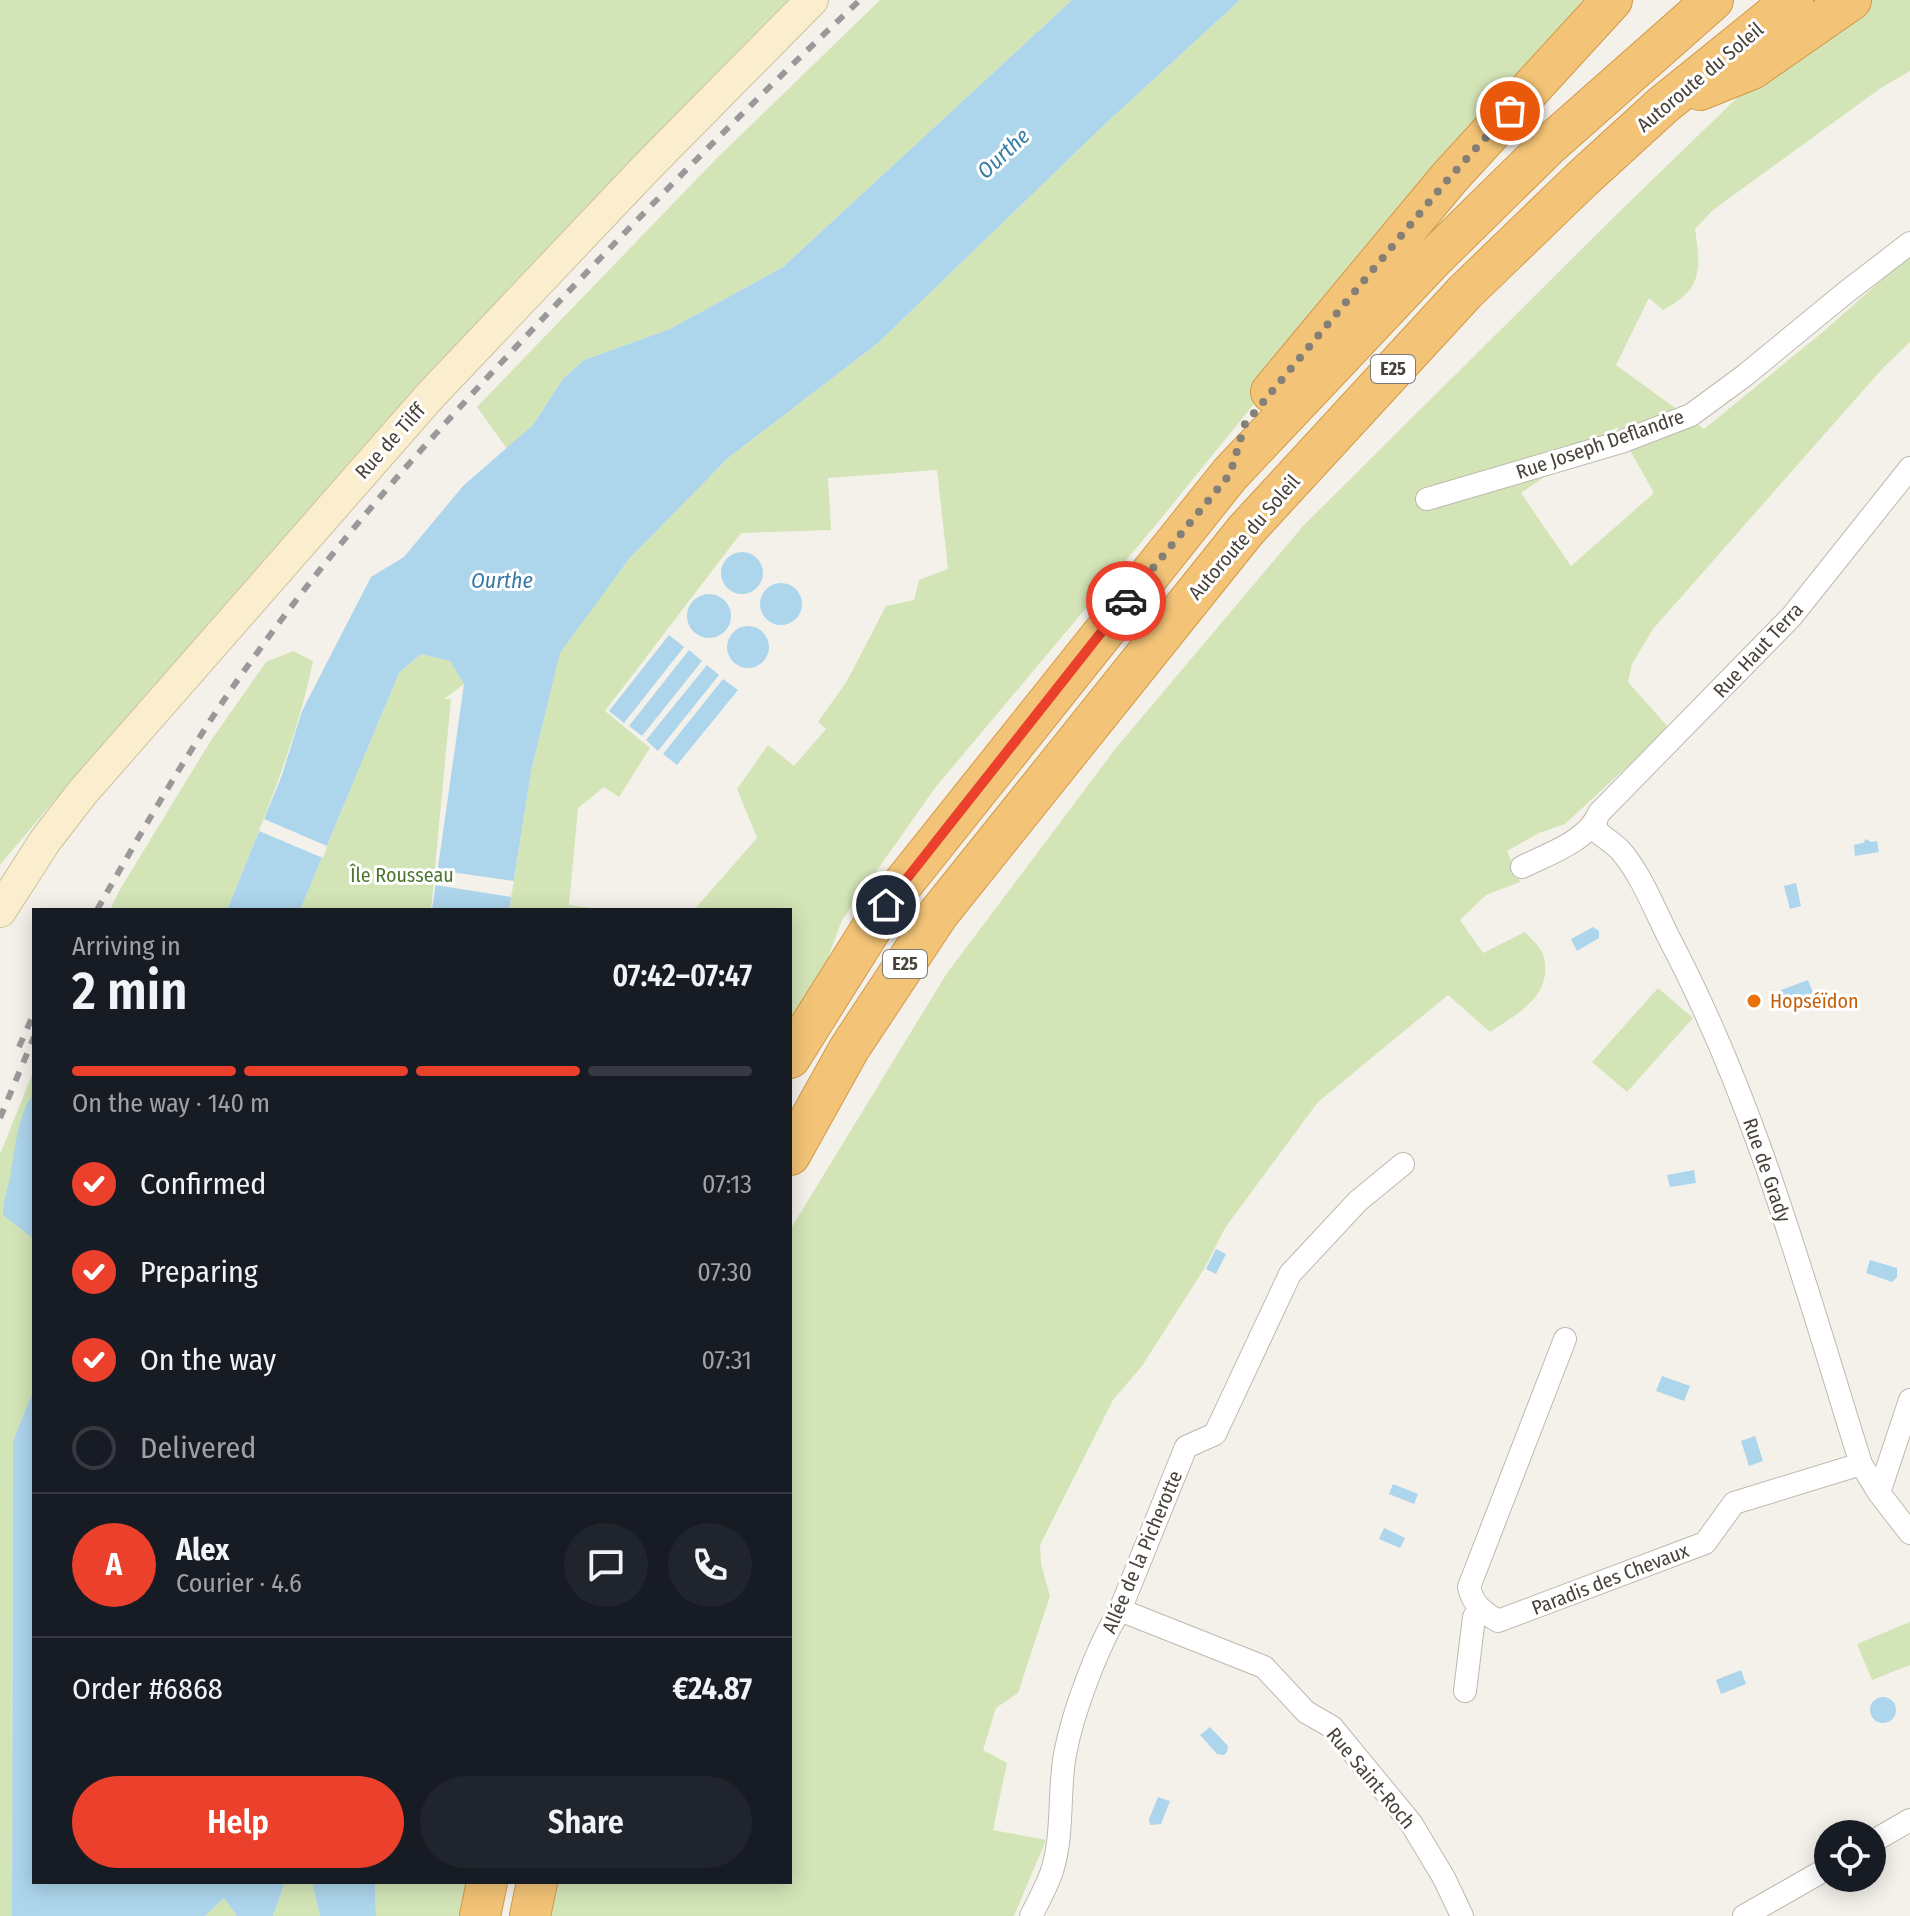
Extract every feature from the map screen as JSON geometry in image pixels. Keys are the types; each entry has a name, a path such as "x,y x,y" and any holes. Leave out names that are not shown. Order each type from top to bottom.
{"highway":[{"path":"1230,474 1245,424 1449,178 1612,0"},
{"name":"E25","path":"792,1055 886,905 1230,474 1432,260 1549,145 1713,0"},
{"name":"Autoroute du Soleil","path":"792,1151 849,1049 939,913 1246,530 1465,292 1663,105 1793,0"},
{"path":"1663,105 1752,69 1851,0"},
{"path":"480,1916 487,1884"},
{"path":"530,1916 537,1884"}],"main road":[{"name":"Rue de Tilff","path":"0,911 45,841 82,793 429,397 646,168 812,0"}],"street":[{"name":"Rue Joseph Deflandre","path":"1427,499 1621,442 1691,415 1910,243"},
{"name":"Rue Haut Terra","path":"1522,867 1576,839 1596,821 1599,813 1792,616 1910,468"},
{"name":"Rue de Grady","path":"1596,821 1596,831 1619,849 1632,868 1691,980 1727,1061 1756,1135 1861,1464 1910,1533"},
{"name":"Allée de la Picherotte","path":"1031,1916 1052,1871 1059,1837 1065,1757 1071,1727 1108,1630 1120,1610 1186,1447 1215,1434 1290,1274 1358,1201 1403,1164"},
{"path":"1465,1691 1474,1617 1480,1610 1471,1598 1469,1587 1565,1339"},
{"path":"1879,1493 1910,1400"},
{"name":"Paradis des Chevaux","path":"1480,1610 1498,1621 1705,1543 1734,1503 1861,1464"},
{"name":"Rue Saint-Roch","path":"1120,1610 1264,1667 1306,1712 1332,1727 1411,1823 1444,1878 1462,1916"},
{"path":"1886,1834 1910,1820"},
{"path":"1744,1916 1814,1876"}],"green space":[{"path":"0,0 803,0 495,318 293,533 193,642 0,865"},
{"path":"880,0 1072,0 783,267 670,329 584,360 563,379 533,425 507,449 477,407 716,159"},
{"path":"1240,0 1592,0 1404,219 1159,521 935,788 842,920 792,1055 792,908 696,908 757,838 737,789 768,745 794,766 826,729 818,722 847,681 886,606 914,600 919,580 948,569 937,470 828,478 831,530 741,533 605,711 650,748 619,797 604,787 578,808 569,905 592,908 509,908 531,772 560,652 629,559 728,458 878,343 1103,126"},
{"path":"1838,0 1910,0 1910,71 1881,88 1713,210 1695,229 1698,267 1692,286 1663,310 1649,298 1616,365 1704,429 1824,331 1910,255 1910,342 1882,369 1653,629 1632,664 1628,682 1669,728 1565,824 1539,833 1507,851 1520,882 1486,895 1460,920 1483,953 1525,932 1544,957 1543,983 1538,993 1521,1011 1490,1032 1448,995 1318,1102 1225,1228 1204,1269 1142,1366 1113,1400 1040,1545 1041,1564 1050,1596 1018,1693 996,1708 983,1750 1007,1763 993,1830 1046,1840 1014,1916 510,1916 516,1884 792,1884 792,1227 947,973 1116,748 1303,526","holes":["1617,427 1654,493 1571,566 1521,493"]},
{"path":"293,651 313,661 297,725 276,787 228,908 111,908 210,742 266,662"},
{"name":"Île Rousseau","path":"421,654 450,661 464,684 444,699 451,699 431,908 301,908 399,673"},
{"path":"1658,988 1693,1018 1627,1092 1592,1062"},
{"path":"32,1075 32,1394 13,1441 12,1916 0,1916 0,1154"},
{"path":"1910,1622 1910,1665 1872,1680 1857,1644"},
{"path":"284,1884 312,1884 320,1916 273,1916"},
{"path":"375,1884 504,1884 498,1916 376,1916"},
{"path":"224,1898 237,1916 205,1916"}],"water":[{"name":"Ourthe","path":"1072,0 1240,0 1103,126 878,343 728,458 629,559 560,653 531,772 509,908 432,908 464,684 450,661 421,654 399,673 301,908 228,908 282,775 302,711 371,577 404,557 463,486 533,425 563,379 584,360 670,329 783,267"},
{"path":"742,552 757,558 763,573 757,588 742,594 727,588 721,573 727,558"},
{"path":"781,583 796,589 802,604 796,619 781,625 766,619 760,604 766,589"},
{"path":"709,594 724,601 731,616 724,631 709,638 694,631 687,616 694,601"},
{"path":"748,626 763,632 769,647 763,662 748,668 733,662 727,647 733,632"},
{"path":"669,635 684,647 624,723 609,711"},
{"path":"689,650 702,661 642,736 629,726"},
{"path":"707,665 719,675 658,751 646,740"},
{"path":"723,679 738,690 677,765 663,754"},
{"path":"1866,839 1877,841 1879,852 1855,856 1854,845"},
{"path":"1796,883 1801,906 1790,909 1784,886"},
{"path":"1593,927 1599,931 1599,938 1577,951 1571,939"},
{"path":"1808,980 1813,993 1785,1003 1781,990"},
{"path":"32,1096 32,1237 3,1215 15,1145"},
{"path":"1694,1170 1696,1183 1670,1187 1667,1175"},
{"path":"1216,1249 1226,1254 1216,1274 1206,1269"},
{"path":"1870,1260 1897,1268 1897,1277 1892,1282 1866,1273"},
{"path":"1662,1376 1690,1386 1684,1401 1656,1391"},
{"path":"32,1394 32,1884 284,1884 273,1916 237,1916 224,1898 205,1916 12,1916 13,1441"},
{"path":"1755,1436 1763,1461 1749,1466 1741,1441"},
{"path":"1393,1484 1418,1494 1414,1504 1389,1494"},
{"path":"1384,1528 1405,1538 1400,1548 1379,1539"},
{"path":"1741,1670 1746,1684 1721,1694 1716,1680"},
{"path":"1883,1697 1892,1701 1896,1710 1892,1719 1883,1723 1874,1719 1870,1710 1874,1701"},
{"path":"1210,1727 1228,1746 1224,1755 1217,1754 1200,1735"},
{"path":"1158,1797 1170,1801 1161,1824 1150,1825 1149,1819"},
{"path":"312,1884 375,1884 376,1916 320,1916"}],"pier":[{"path":"264,819 327,846 323,858 259,831"},
{"path":"437,870 514,881 511,897 435,885"}],"railway":[{"path":"98,908 173,779 235,684 291,607 398,476 474,391 665,191 860,0"},
{"path":"19,1047 32,1018"},
{"path":"0,1118 32,1042"}],"way so far":[{"path":"1126,601 1230,474 1245,424 1449,178 1510,111"}],"place":[{"name":"Hopséïdon","path":"1754,1001"}],"route":[{"path":"886,905 1126,601"}]}
